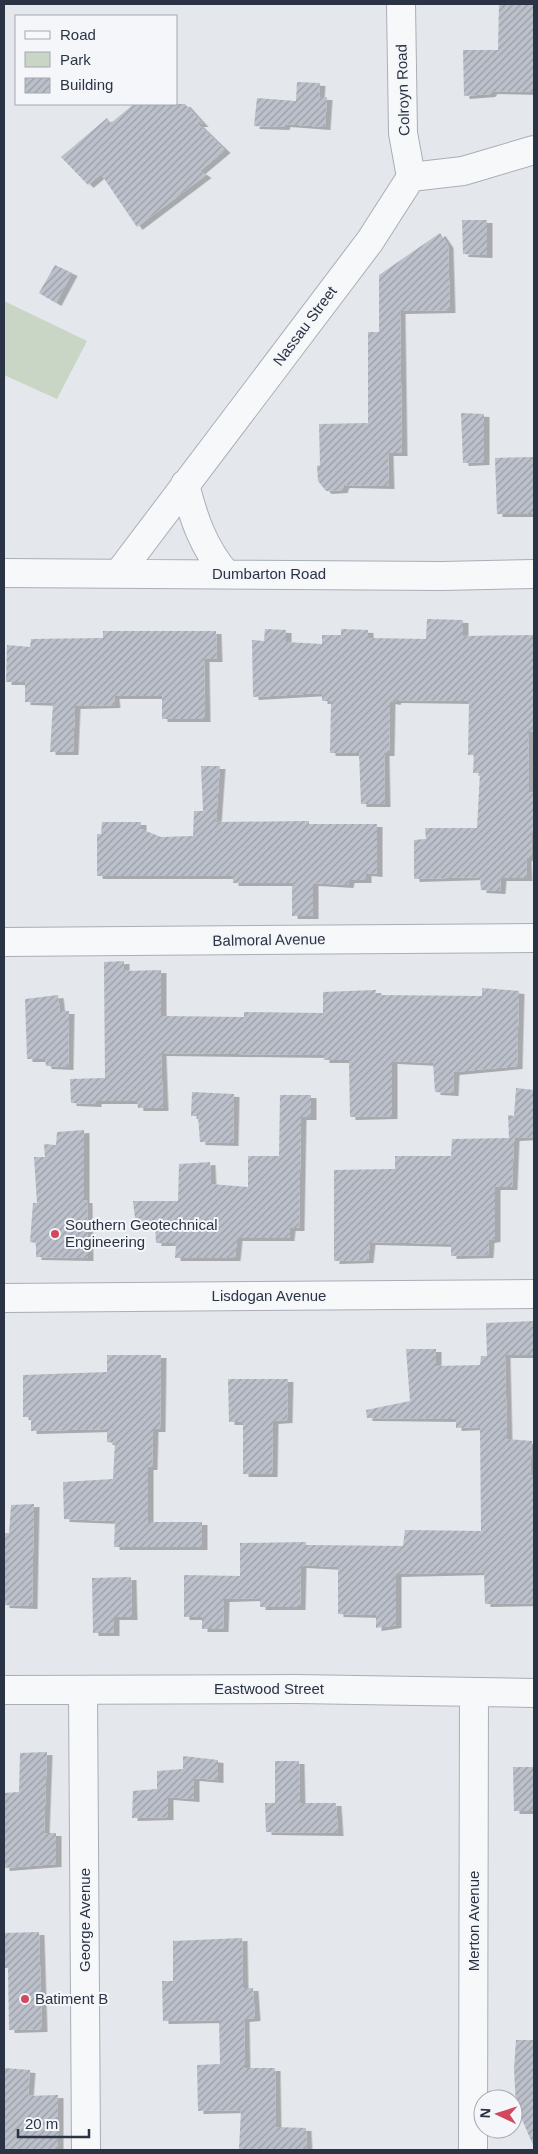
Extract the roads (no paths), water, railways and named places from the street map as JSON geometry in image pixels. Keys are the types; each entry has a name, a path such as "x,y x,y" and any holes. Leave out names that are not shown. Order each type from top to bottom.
{"street":[{"name":"Colroyn Road","path":"401,4 403,133 411,177"},
{"path":"411,177 463,171 534,150"},
{"name":"Nassau Street","path":"119,573 370,241 411,177"},
{"path":"185,484 196,525 211,553 226,574"},
{"name":"Dumbarton Road","path":"4,572 442,576 534,574"},
{"name":"Balmoral Avenue","path":"4,942 534,938"},
{"name":"Lisdogan Avenue","path":"4,1298 534,1294"},
{"name":"Eastwood Street","path":"4,1690 296,1689 534,1693"},
{"name":"George Avenue","path":"84,1690 86,2150"},
{"name":"Merton Avenue","path":"473,2150 474,1692"}],"place":[{"name":"Southern Geotechnical Engineering","path":"55,1234"},
{"name":"Batiment B","path":"25,1999"}]}
